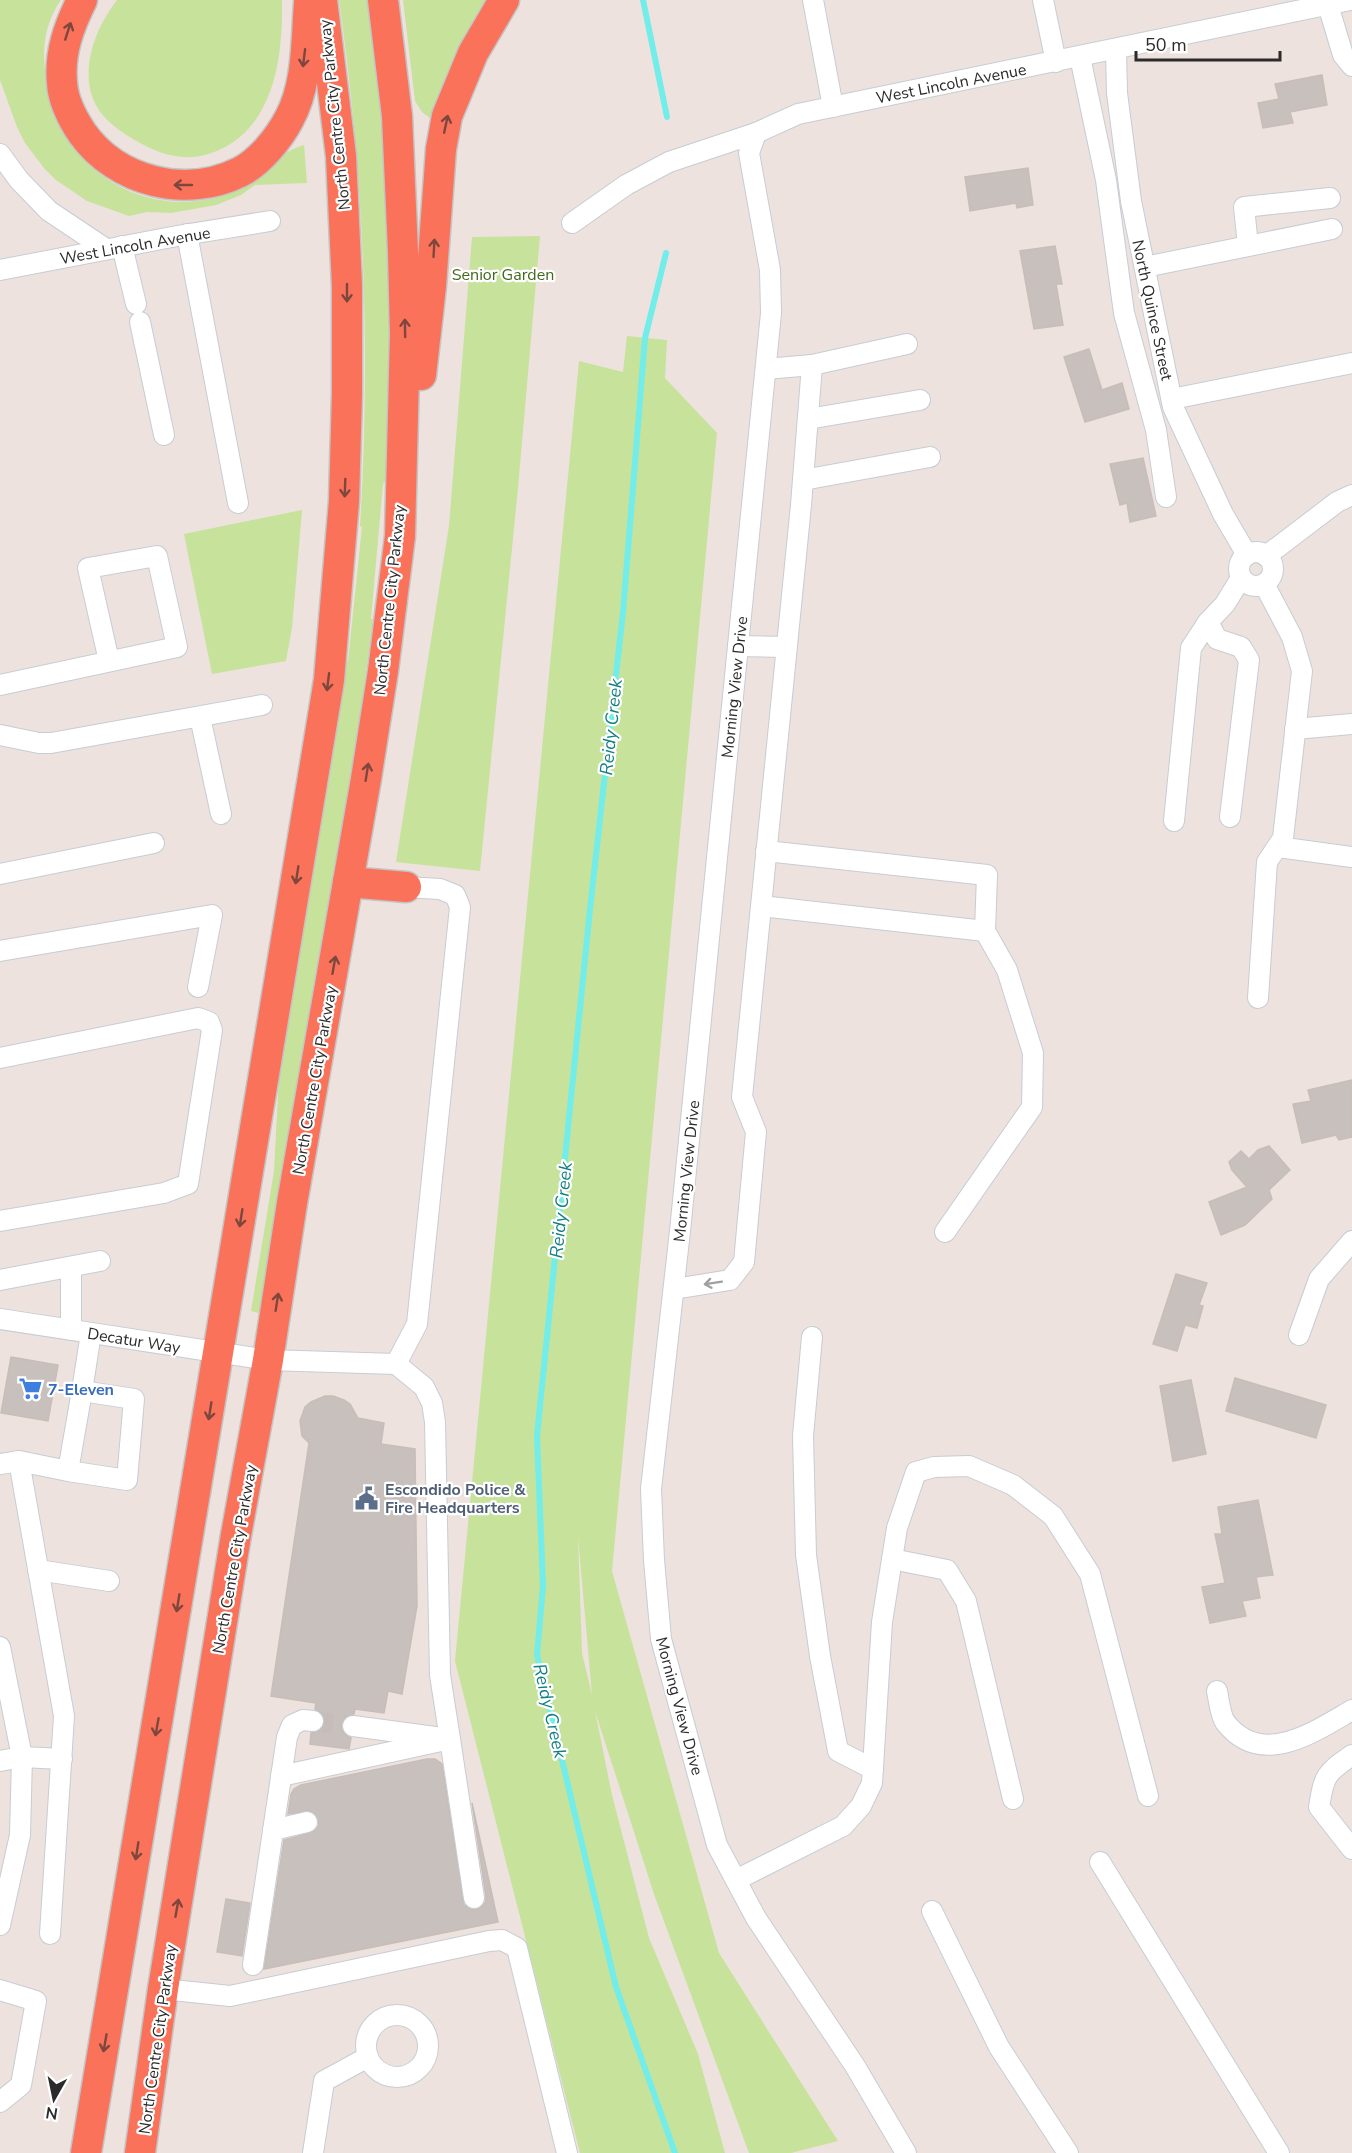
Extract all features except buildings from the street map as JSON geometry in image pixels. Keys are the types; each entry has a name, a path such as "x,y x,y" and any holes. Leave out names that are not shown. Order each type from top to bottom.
{"highway":[{"path":"82,0 71,21 65,40 62,64 62,84 69,109 78,127 91,145 108,160 129,173 151,181 185,185 214,182 242,171 273,143 290,118 299,91 305,58 310,0"},
{"name":"North Centre City Parkway","path":"86,2153 329,680 344,501 347,394 346,255 341,156 322,0"},
{"name":"North Centre City Parkway","path":"140,2153 163,1989 237,1536 383,671 400,536 405,334 403,252 397,116 382,0"},
{"path":"400,536 431,286 441,149 447,116 462,76 487,27 504,0"},
{"path":"348,882 406,887"}],"street":[{"path":"813,0 833,107"},
{"path":"1043,0 1056,62"},
{"name":"West Lincoln Avenue","path":"572,223 626,185 669,162 756,133 798,114 1350,0"},
{"path":"1328,5 1343,55 1352,66"},
{"name":"North Quince Street","path":"1116,48 1118,93 1128,180 1173,407 1223,514 1256,555"},
{"path":"1080,57 1106,180 1124,313 1156,430 1166,497"},
{"name":"Morning View Drive","path":"756,133 749,153 770,270 771,313 674,1289 651,1489 654,1560 661,1639 717,1845 756,1918 855,2066 906,2153"},
{"path":"0,154 19,180 49,212 114,248 138,313 164,435"},
{"path":"1248,246 1244,207 1330,198"},
{"name":"West Lincoln Avenue","path":"0,270 187,234 270,221"},
{"path":"1145,267 1332,229"},
{"path":"187,234 238,502"},
{"path":"766,369 812,365 907,344"},
{"path":"1172,399 1352,363"},
{"path":"674,1289 730,1280 744,1262 756,1132 742,1097 803,480 812,365"},
{"path":"808,419 920,400"},
{"path":"803,480 930,457"},
{"path":"1174,821 1191,648 1208,622 1225,604 1241,578 1239,565 1336,502 1352,495"},
{"path":"1241,578 1251,586 1264,584 1269,580 1273,567 1256,555"},
{"path":"0,685 177,647 157,556 88,568 109,661"},
{"path":"1258,998 1267,862 1283,838 1302,671 1292,637 1264,584"},
{"path":"1208,622 1217,639 1241,647 1249,660 1230,817"},
{"path":"738,646 786,647"},
{"path":"0,735 39,743 51,743 262,705"},
{"path":"200,717 221,814"},
{"path":"1295,729 1352,724"},
{"path":"0,874 154,843"},
{"path":"1278,847 1352,857"},
{"path":"766,851 987,875 985,931 1007,970 1033,1053 1032,1107 945,1232"},
{"path":"406,887 440,889 455,895 460,907 417,1324 396,1364 424,1387 432,1403 435,1422 440,1675 474,1898"},
{"path":"761,906 985,931"},
{"path":"0,951 212,915 198,987"},
{"path":"0,1058 198,1018 209,1022 212,1030 188,1184 164,1192 0,1221"},
{"path":"1299,1335 1319,1279 1352,1241"},
{"path":"0,1280 100,1261"},
{"path":"68,1471 82,1391 81,1332 71,1267"},
{"name":"Decatur Way","path":"0,1319 268,1360 396,1364"},
{"path":"812,1337 803,1436 806,1555 820,1656 838,1750 873,1769"},
{"path":"50,1934 64,1716 38,1570 9,1462 127,1480 135,1399 82,1391"},
{"path":"736,1880 843,1826 861,1806 872,1783 882,1622 897,1528 916,1472 934,1467 969,1466 1013,1485 1053,1516 1090,1574 1148,1796"},
{"path":"892,1559 947,1570 966,1601 1013,1799"},
{"path":"38,1570 109,1581"},
{"path":"0,1647 22,1757 20,1835 0,1925"},
{"path":"1217,1691 1224,1720 1245,1740 1278,1745 1308,1736 1352,1710"},
{"path":"253,1965 287,1737 292,1725 303,1720 313,1721"},
{"path":"353,1726 450,1739"},
{"path":"281,1776 450,1739"},
{"path":"1352,1755 1331,1769 1322,1783 1319,1807 1352,1849"},
{"path":"0,1761 22,1757 62,1759"},
{"path":"273,1830 308,1822"},
{"path":"1100,1862 1280,2153"},
{"path":"932,1911 999,2048 1068,2153"},
{"path":"163,1989 230,1996 502,1940 517,1948 567,2153"},
{"path":"0,1990 36,2001 21,2085 0,2102"},
{"path":"313,2153 324,2081 368,2057"}],"green space":[{"path":"0,0 61,0 49,25 44,51 51,100 62,128 78,152 98,172 122,188 149,198 179,202 210,199 235,191 250,183 293,149 304,145 307,183 255,185 241,195 216,205 171,213 147,212 129,216 87,201 56,180 44,168 25,143 17,127 0,80"},
{"path":"117,0 282,0 280,43 272,86 253,124 238,139 219,150 196,157 175,156 144,145 106,119 92,98 89,65 94,42"},
{"path":"339,0 369,0 378,80 387,199 390,279 391,399 387,479 383,484 371,619 373,619 362,704 264,1300 258,1313 251,1311 274,1171 279,1076 330,773 346,661 348,661 362,527 360,526 365,394 363,263 360,197 348,65"},
{"path":"403,0 486,0 455,58 434,121 422,112 415,101"},
{"name":"Senior Garden","path":"540,236 518,488 480,871 396,862 449,526 472,237"},
{"path":"627,336 667,340 665,378 717,433 612,1571 719,1953 838,2141 791,2153 749,2153 654,1894 595,1711 612,1795 649,1938 698,2054 725,2153 580,2153 455,1661 579,361 623,372","holes":["578,1536 592,1695 582,1653"]},
{"path":"302,510 292,628 286,661 212,674 184,534"}],"waterway":[{"name":"Reidy Creek","path":"643,0 667,117"},
{"name":"Reidy Creek","path":"666,253 645,338 623,612 590,909 537,1436 543,1586 537,1655 616,1987 675,2153"}],"tunnel":[{"path":"313,1721 353,1726"}],"place":[{"name":"7-Eleven","path":"30,1389"},
{"name":"Escondido Police & Fire Headquarters","path":"367,1498"}]}
